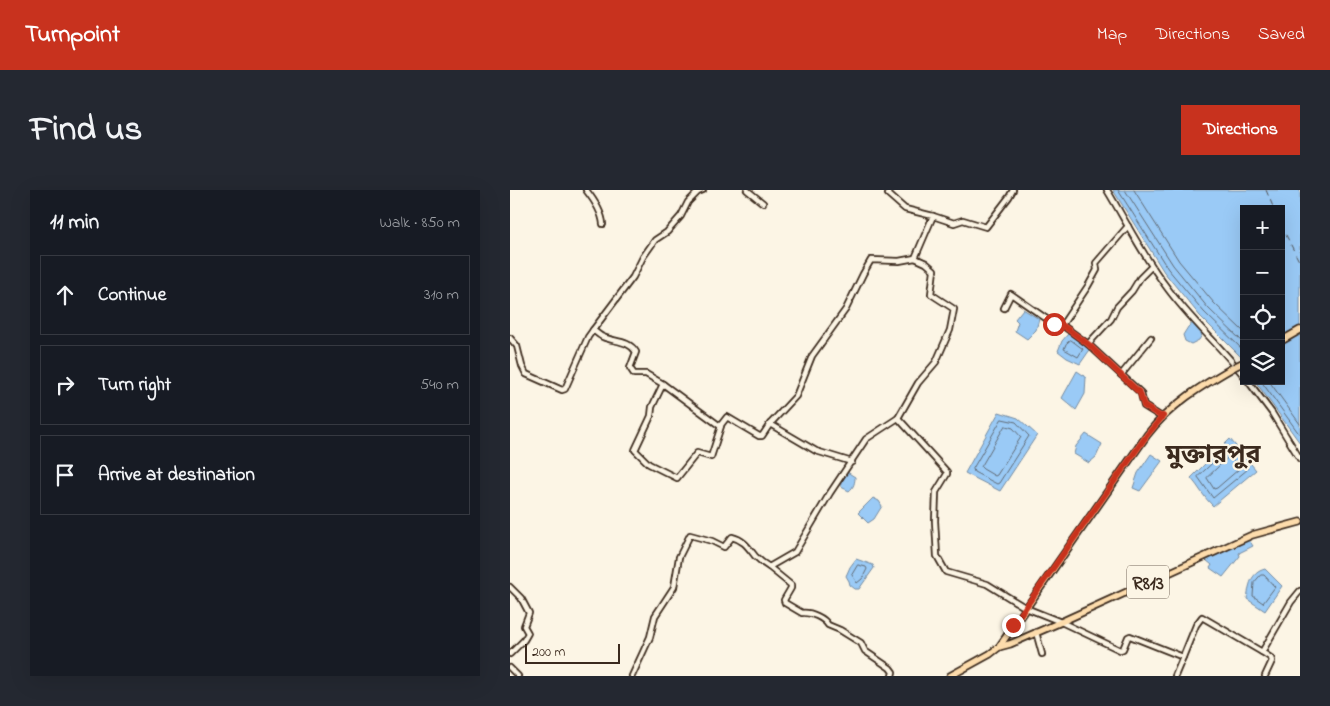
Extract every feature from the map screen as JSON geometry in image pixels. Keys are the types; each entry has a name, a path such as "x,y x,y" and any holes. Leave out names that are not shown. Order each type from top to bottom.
{"main road":[{"path":"1283,340 1300,330"},
{"path":"950,676 999,647 1141,443 1163,416 1195,390 1240,364"},
{"name":"R813","path":"999,647 1061,622 1252,535 1300,522"}],"street":[{"path":"586,190 594,199 604,224"},
{"path":"510,338 518,346 522,366 526,374 563,390 565,389 593,330 633,277 643,257 655,240 667,232 681,216 688,202 698,192 703,190"},
{"path":"747,190 763,203"},
{"path":"890,190 888,194 905,209 954,223 963,220 986,227 1009,197 1012,190"},
{"path":"1107,190 1151,267 1169,291 1240,371"},
{"path":"915,258 933,216"},
{"path":"1062,325 1097,270 1096,262 1128,226"},
{"path":"663,384 635,450 649,464 677,478 697,453 711,457 721,426 727,417 762,436 770,424 796,396 812,356 846,309 862,274 871,260 899,262 915,258 926,263 934,270 931,294 953,308 954,311 950,330 939,356 918,384 898,418 866,439 830,493 795,552 769,567"},
{"path":"1088,344 1111,319 1117,307 1151,267"},
{"path":"1004,308 1011,294 1054,324 1062,325 1088,344 1140,393 1144,406 1163,416"},
{"path":"593,330 604,338 623,342 634,349 636,352 630,368 634,374 646,374 663,384 721,426"},
{"path":"1121,375 1151,338"},
{"path":"1251,385 1272,414 1300,459"},
{"path":"898,418 947,472 936,492 935,521 937,556 946,572 987,584 1026,608 1120,650 1123,649 1129,636 1183,657"},
{"path":"770,424 816,451 852,462"},
{"path":"632,676 650,637 655,616 674,587 679,557 690,535 712,541 724,547 732,537 738,538 750,546 755,556 791,585 784,600 785,603 802,613 808,612 813,614 860,643 865,651 890,668 893,672 892,676"},
{"path":"510,587 522,598 529,613 524,626 528,633 510,654"},
{"path":"1262,652 1295,596 1300,591"},
{"path":"1175,676 1196,625 1202,617 1262,652 1272,660 1265,676"},
{"path":"1036,632 1042,654"},
{"path":"510,668 518,676"}],"water":[{"path":"1113,190 1300,190 1300,443 1258,385 1285,385 1285,205 1240,205 1240,356 1200,316 1164,272"},
{"path":"1023,309 1039,319 1036,330 1027,339 1015,331 1018,322 1015,319"},
{"path":"1194,322 1203,333 1199,340 1191,344 1185,341 1183,335"},
{"path":"1068,334 1089,347 1089,351 1080,364 1058,351 1062,341"},
{"path":"1077,371 1086,377 1085,394 1076,410 1062,398"},
{"path":"999,412 1018,418 1037,435 1000,491 965,473"},
{"path":"1086,434 1102,444 1096,457 1089,463 1074,454 1076,446"},
{"path":"1230,439 1256,470 1213,506 1191,478"},
{"path":"1151,454 1162,461 1140,491 1133,488 1138,473"},
{"path":"847,472 855,477 854,484 849,491 841,487 842,479"},
{"path":"873,498 879,501 882,506 874,519 868,523 858,513"},
{"path":"1249,540 1253,546 1239,553 1240,556 1223,577 1210,568 1212,565 1206,560"},
{"path":"856,559 873,565 874,568 859,589 855,589 850,585 846,576"},
{"path":"1265,569 1282,586 1265,611 1247,599 1253,577"}],"ferry route":[{"path":"1266,190 1272,205"},
{"path":"1285,233 1300,263"}],"district":[{"name":"মুক্তারপুর","path":"1213,453"}],"route":[{"path":"1013,625 1147,435 1163,416 1144,406 1140,393 1088,344 1062,325 1054,324"}]}
